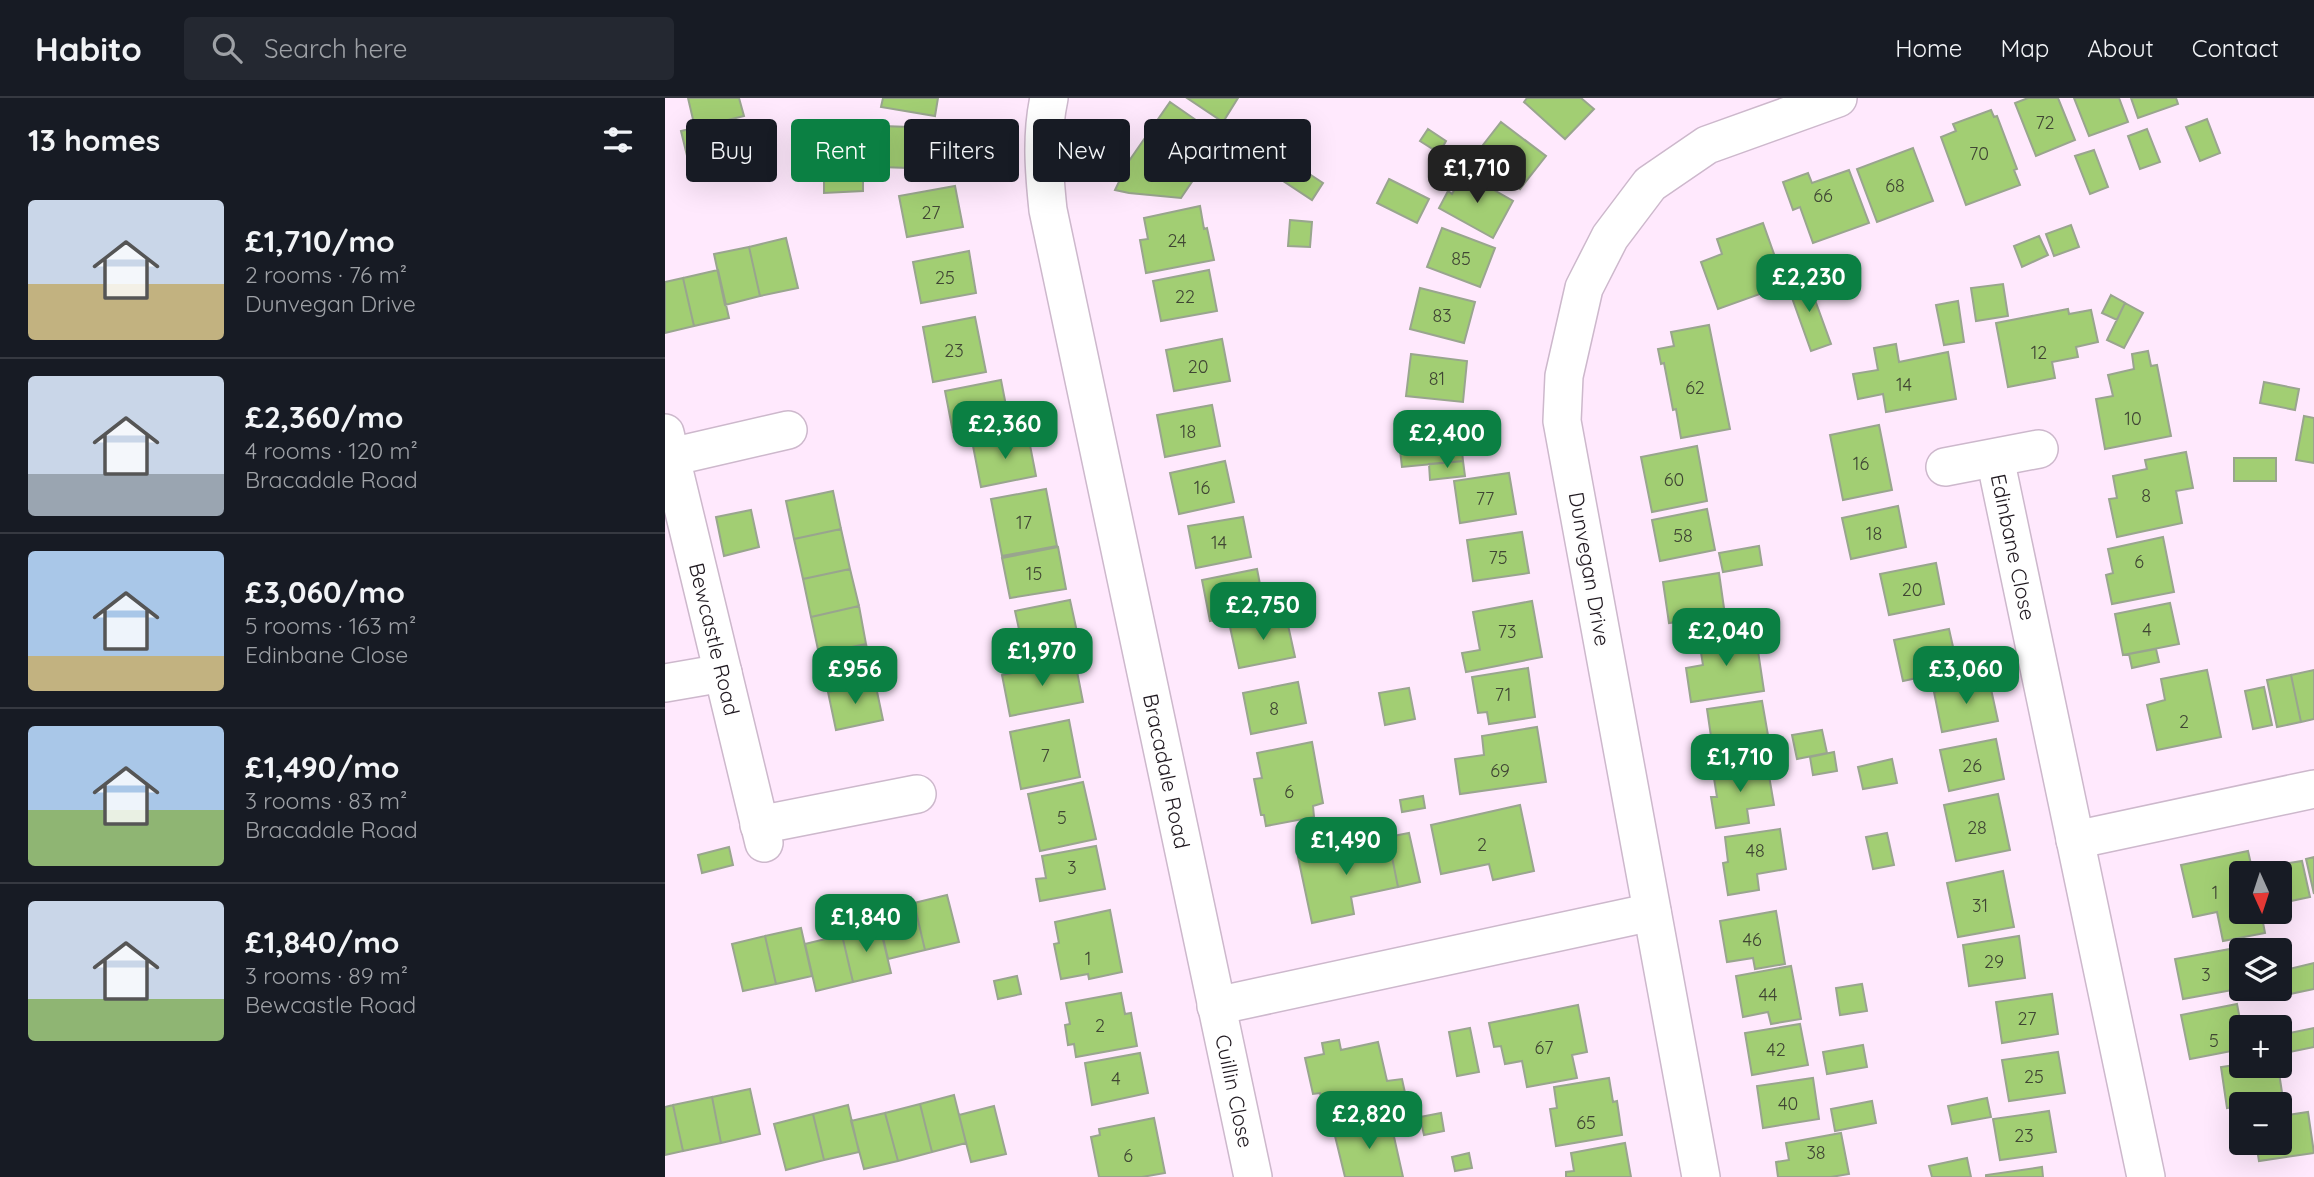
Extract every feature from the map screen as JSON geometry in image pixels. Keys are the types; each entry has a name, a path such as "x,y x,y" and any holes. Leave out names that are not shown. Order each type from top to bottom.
{"street":[{"name":"Bracadale Road","path":"1049,98 1043,161 1048,210 1216,1006"},
{"name":"Dunvegan Drive","path":"1701,1177 1562,421 1564,376 1584,288 1610,237 1650,184 1707,145 1838,98"},
{"path":"668,445 788,430"},
{"name":"Bewcastle Road","path":"668,445 762,834 917,794"},
{"name":"Edinbane Close","path":"1945,467 2039,449"},
{"name":"Edinbane Close","path":"1995,458 2146,1177"},
{"path":"665,683 723,673"},
{"path":"2075,840 2314,789"},
{"path":"1216,1006 1652,912"},
{"name":"Cuillin Close","path":"1216,1006 1253,1177"}],"building":[{"path":"688,98 739,98 744,116 732,119 693,119"},
{"path":"883,98 938,98 935,116 881,107"},
{"path":"1187,98 1238,98 1225,119 1218,119"},
{"path":"1527,98 1581,98 1594,109 1565,139 1524,102"},
{"path":"2028,98 2058,98 2075,140 2036,156 2015,103"},
{"path":"2074,98 2119,98 2128,122 2089,136"},
{"path":"2131,98 2176,98 2178,104 2138,118"},
{"path":"1170,102 1194,119 1158,119"},
{"path":"1991,110 1994,117 1997,116 2017,169 2014,170 2020,185 1966,205 1941,137 1956,131 1953,124"},
{"path":"2207,119 2220,153 2200,161 2186,127"},
{"path":"1501,122 1546,156 1520,189 1476,154"},
{"path":"890,126 904,127 904,168 890,167"},
{"path":"1428,129 1446,141 1439,153 1420,141"},
{"path":"2147,129 2160,162 2140,169 2128,136"},
{"path":"686,130 686,152 681,131"},
{"path":"1144,139 1144,182 1192,182 1181,198 1115,190 1119,182 1130,182 1130,160"},
{"path":"1913,148 1933,201 1877,222 1857,169"},
{"path":"2094,150 2108,187 2090,194 2075,156"},
{"path":"1849,170 1869,223 1813,243 1800,207 1793,210 1783,182 1808,173 1812,183"},
{"path":"1464,173 1513,201 1493,238 1439,208 1448,191 1452,194"},
{"path":"1311,175 1323,183 1312,200 1285,182 1311,182"},
{"path":"1389,179 1429,199 1417,223 1377,203"},
{"path":"824,182 863,182 863,191 824,193"},
{"path":"955,186 963,227 907,237 899,196"},
{"path":"1200,206 1214,260 1146,273 1140,240 1148,239 1144,218"},
{"path":"1290,220 1312,222 1310,247 1288,246"},
{"path":"1763,223 1785,285 1718,309 1701,262 1722,254 1717,239"},
{"path":"2071,225 2079,247 2054,256 2046,234"},
{"path":"1442,228 1495,248 1480,287 1427,267"},
{"path":"2039,236 2048,255 2022,267 2014,246"},
{"path":"786,238 798,288 760,296 749,247"},
{"path":"749,247 760,296 725,305 714,254"},
{"path":"969,251 976,293 921,303 913,262"},
{"path":"718,270 729,318 694,326 683,278"},
{"path":"1209,270 1217,311 1161,321 1153,281"},
{"path":"683,278 694,326 665,333 665,282"},
{"path":"1807,278 1831,344 1811,351 1787,284"},
{"path":"2003,284 2008,316 1976,321 1971,288"},
{"path":"1420,288 1475,302 1464,343 1410,329"},
{"path":"2111,295 2125,303 2117,320 2102,313"},
{"path":"1958,301 1964,342 1944,345 1936,305"},
{"path":"2125,303 2143,313 2124,348 2107,340"},
{"path":"2068,309 2069,314 2091,310 2098,342 2076,347 2078,357 2052,362 2055,378 2008,387 1996,323"},
{"path":"975,317 986,372 933,382 923,327"},
{"path":"1709,325 1730,429 1681,438 1676,409 1673,410 1664,363 1661,364 1658,349 1674,346 1671,332"},
{"path":"1222,339 1230,381 1174,391 1166,350"},
{"path":"1896,344 1899,362 1948,352 1956,399 1886,412 1883,394 1858,399 1853,374 1878,370 1874,348"},
{"path":"2148,351 2151,366 2157,365 2171,436 2105,449 2096,399 2113,396 2108,375 2134,369 2132,354"},
{"path":"1411,354 1467,361 1463,402 1406,396"},
{"path":"1001,380 1009,421 953,432 945,391"},
{"path":"2264,382 2299,389 2295,410 2260,403"},
{"path":"1212,405 1220,446 1165,457 1157,415"},
{"path":"2304,416 2314,418 2314,463 2296,460"},
{"path":"1459,419 1463,461 1402,467 1400,450 1406,449 1404,424"},
{"path":"1879,425 1892,490 1843,500 1830,435"},
{"path":"1028,435 1036,476 981,487 973,446"},
{"path":"1697,446 1707,501 1652,512 1641,457"},
{"path":"2186,452 2193,488 2176,491 2182,523 2117,537 2109,499 2117,498 2113,476 2147,469 2145,460"},
{"path":"2234,458 2276,458 2276,481 2234,481"},
{"path":"1225,461 1234,502 1179,514 1170,473"},
{"path":"1463,461 1465,476 1430,480 1429,464"},
{"path":"1509,473 1516,514 1460,523 1454,481"},
{"path":"1046,489 1057,546 1002,556 991,499"},
{"path":"833,491 841,529 794,539 786,501"},
{"path":"1898,506 1906,547 1851,559 1842,518"},
{"path":"1707,509 1715,550 1660,561 1652,520"},
{"path":"751,510 759,547 724,556 716,517"},
{"path":"1243,517 1251,557 1196,568 1188,526"},
{"path":"841,529 850,569 803,579 794,539"},
{"path":"1522,532 1529,573 1473,581 1467,540"},
{"path":"2163,537 2174,592 2112,604 2106,575 2113,573 2108,549"},
{"path":"1759,546 1762,565 1723,572 1719,553"},
{"path":"1058,547 1066,589 1010,598 1002,558"},
{"path":"1936,563 1944,604 1889,615 1880,574"},
{"path":"850,569 859,606 811,617 803,579"},
{"path":"1257,569 1265,610 1210,621 1202,580"},
{"path":"1719,573 1725,615 1669,623 1663,582"},
{"path":"1070,600 1079,641 1024,652 1015,611"},
{"path":"1532,601 1542,657 1466,672 1462,653 1480,650 1473,612"},
{"path":"2170,603 2179,644 2123,655 2115,614"},
{"path":"859,606 866,644 819,654 811,617"},
{"path":"1286,616 1295,657 1239,668 1230,627"},
{"path":"1949,629 1958,669 1903,681 1894,640"},
{"path":"1755,631 1764,691 1691,702 1686,668 1703,665 1699,640"},
{"path":"866,644 875,682 828,692 819,654"},
{"path":"2156,649 2159,662 2132,668 2129,654"},
{"path":"1075,661 1083,702 1010,716 1002,675"},
{"path":"1528,668 1535,717 1489,724 1487,712 1478,713 1472,677"},
{"path":"2207,670 2221,737 2157,750 2147,705 2165,700 2161,679"},
{"path":"2314,670 2314,719 2301,722 2291,675"},
{"path":"2291,675 2301,722 2277,727 2267,680"},
{"path":"1989,680 1998,721 1942,732 1934,692"},
{"path":"875,682 883,720 836,730 828,692"},
{"path":"1298,682 1306,723 1251,734 1243,693"},
{"path":"2264,687 2272,725 2253,729 2245,691"},
{"path":"1409,688 1415,719 1385,725 1379,693"},
{"path":"1762,701 1769,741 1713,750 1707,709"},
{"path":"1069,720 1080,777 1021,789 1010,732"},
{"path":"1537,727 1546,782 1460,794 1455,759 1484,755 1482,736"},
{"path":"1822,730 1827,753 1797,759 1792,735"},
{"path":"1996,739 2004,779 1949,791 1940,750"},
{"path":"1312,742 1323,803 1313,806 1314,817 1266,826 1264,815 1261,815 1254,779 1262,778 1257,753"},
{"path":"1834,752 1837,771 1813,775 1810,757"},
{"path":"1892,759 1897,783 1863,789 1858,767"},
{"path":"1767,764 1774,805 1747,809 1749,823 1716,828 1711,797 1717,797 1713,772"},
{"path":"1083,782 1096,839 1040,851 1028,794"},
{"path":"1998,794 2010,850 1956,861 1944,805"},
{"path":"1423,796 1425,808 1402,812 1400,800"},
{"path":"1520,805 1534,871 1493,880 1489,864 1441,874 1431,825"},
{"path":"1311,825 1314,843 1302,846 1299,827"},
{"path":"1780,829 1786,869 1757,874 1759,890 1728,895 1723,863 1728,862 1725,837"},
{"path":"1409,833 1420,882 1398,887 1388,837"},
{"path":"1887,833 1894,865 1873,869 1866,837"},
{"path":"1388,837 1398,887 1351,897 1354,914 1312,923 1298,857"},
{"path":"1096,846 1105,889 1040,901 1036,879 1046,878 1042,856"},
{"path":"729,847 733,865 702,873 698,855"},
{"path":"2248,851 2250,861 2229,861 2229,924 2263,924 2265,933 2223,941 2217,912 2193,917 2181,865"},
{"path":"2314,857 2314,894 2306,859"},
{"path":"2302,861 2310,897 2293,901 2293,862"},
{"path":"2003,871 2014,927 1958,937 1947,883"},
{"path":"947,895 959,942 925,950 914,903"},
{"path":"914,903 925,950 888,959 877,912"},
{"path":"1110,910 1122,972 1089,979 1088,974 1061,979 1054,944 1059,943 1055,922"},
{"path":"1776,911 1785,964 1755,969 1753,958 1727,962 1720,921"},
{"path":"880,927 891,973 853,982 842,935"},
{"path":"801,928 812,976 776,984 765,936"},
{"path":"842,935 853,982 816,991 805,944"},
{"path":"765,936 776,984 743,991 732,944"},
{"path":"2019,936 2025,978 1969,986 1963,945"},
{"path":"2229,949 2229,991 2183,999 2175,959"},
{"path":"2314,963 2314,989 2292,994 2292,968"},
{"path":"1791,966 1801,1019 1771,1024 1768,1012 1743,1017 1736,976"},
{"path":"1017,976 1021,994 998,999 994,981"},
{"path":"1862,984 1867,1011 1840,1015 1836,988"},
{"path":"1121,993 1125,1014 1131,1013 1137,1046 1076,1057 1074,1044 1068,1045 1065,1025 1070,1024 1066,1003"},
{"path":"2052,994 2058,1034 2002,1043 1996,1002"},
{"path":"2237,1004 2239,1015 2229,1015 2229,1052 2190,1059 2181,1015"},
{"path":"1578,1005 1587,1052 1572,1055 1577,1078 1527,1087 1522,1061 1505,1064 1501,1046 1494,1047 1489,1023"},
{"path":"1800,1024 1808,1065 1752,1075 1745,1033"},
{"path":"1470,1028 1479,1072 1457,1076 1449,1032"},
{"path":"2314,1028 2314,1047 2292,1052 2292,1033"},
{"path":"1339,1040 1341,1050 1378,1042 1387,1081 1402,1079 1409,1111 1328,1128 1320,1093 1313,1094 1305,1058 1324,1054 1322,1043"},
{"path":"1863,1045 1867,1067 1827,1074 1823,1052"},
{"path":"2058,1052 2065,1093 2009,1101 2002,1060"},
{"path":"1140,1053 1148,1093 1092,1105 1085,1063"},
{"path":"2229,1066 2229,1078 2280,1078 2282,1092 2229,1092 2227,1108 2221,1067"},
{"path":"1609,1078 1613,1102 1617,1101 1622,1135 1556,1146 1550,1109 1557,1108 1554,1087"},
{"path":"1813,1078 1819,1119 1763,1128 1757,1086"},
{"path":"750,1089 760,1134 721,1143 712,1097"},
{"path":"954,1095 966,1143 932,1152 920,1104"},
{"path":"712,1097 721,1143 683,1151 673,1105"},
{"path":"1987,1098 1991,1117 1952,1124 1948,1106"},
{"path":"1872,1101 1876,1123 1835,1131 1831,1109"},
{"path":"920,1104 932,1152 898,1161 885,1113"},
{"path":"673,1105 683,1151 665,1155 665,1107"},
{"path":"848,1105 859,1152 824,1160 813,1114"},
{"path":"994,1106 1006,1154 971,1162 959,1115"},
{"path":"2049,1111 2056,1152 2000,1160 1993,1119"},
{"path":"2308,1112 2314,1153 2259,1161 2258,1155 2292,1155 2292,1114"},
{"path":"885,1113 898,1161 864,1169 851,1121"},
{"path":"1441,1113 1444,1131 1424,1135 1420,1117"},
{"path":"813,1114 824,1160 786,1170 774,1124"},
{"path":"1154,1118 1165,1173 1142,1177 1099,1177 1091,1137 1100,1135 1099,1129"},
{"path":"1390,1119 1403,1177 1345,1177 1334,1132"},
{"path":"1841,1133 1849,1174 1831,1177 1778,1177 1776,1162 1789,1160 1786,1143"},
{"path":"1625,1143 1631,1177 1566,1177 1566,1172 1574,1171 1571,1153"},
{"path":"1469,1153 1472,1168 1455,1171 1452,1157"},
{"path":"1967,1158 1971,1177 1932,1177 1929,1166"},
{"path":"2042,1167 2043,1177 1986,1177 1986,1175"}]}
